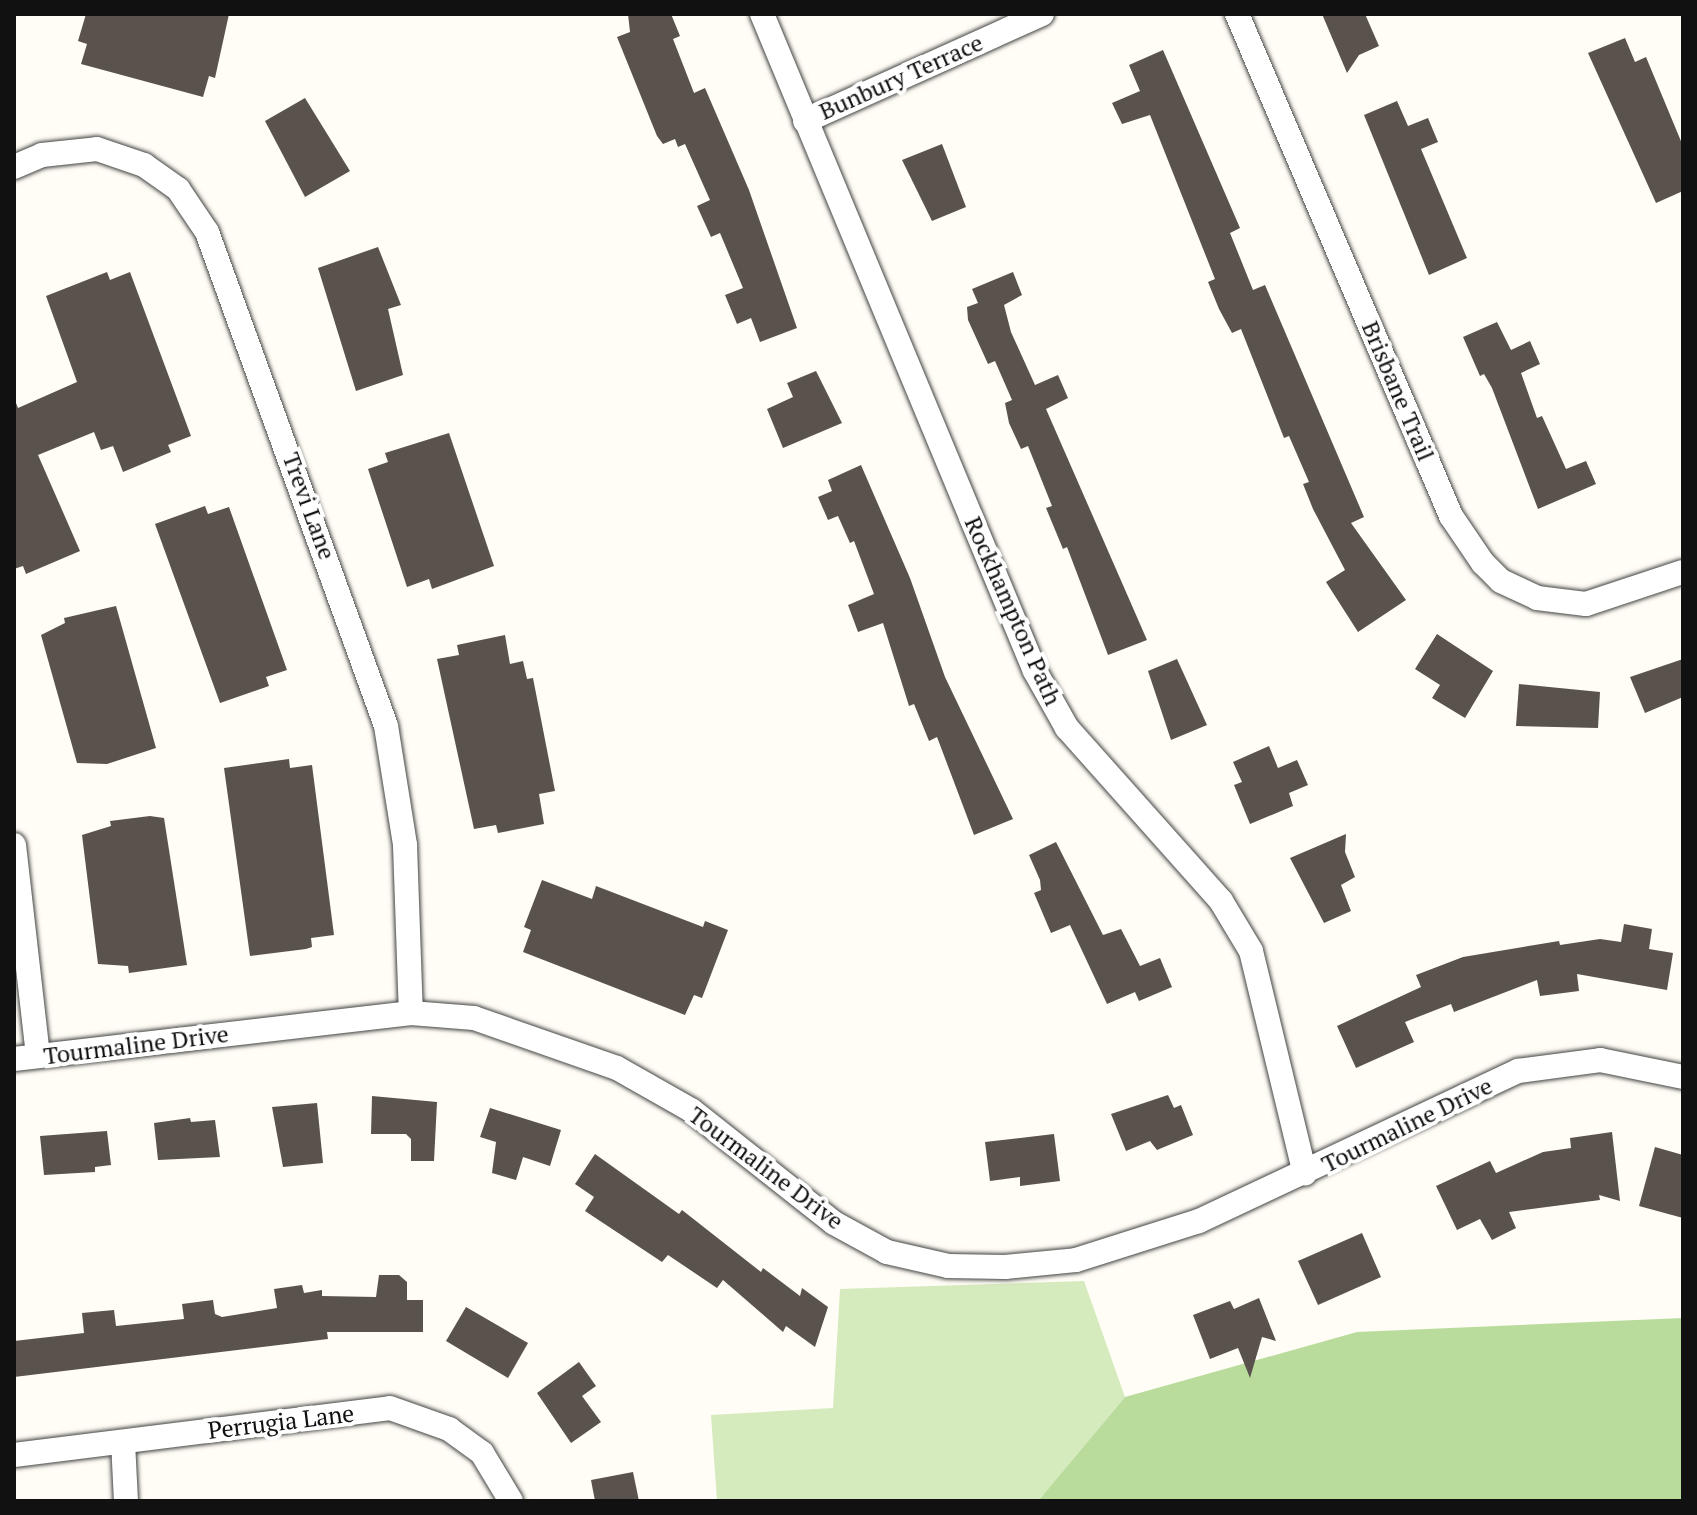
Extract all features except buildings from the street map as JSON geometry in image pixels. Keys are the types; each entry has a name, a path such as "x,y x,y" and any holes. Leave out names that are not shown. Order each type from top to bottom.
{"street":[{"name":"Rockhampton Path","path":"762,14 1035,671 1067,728 1221,901 1251,951 1305,1174"},
{"name":"Bunbury Terrace","path":"805,121 1042,14"},
{"name":"Brisbane Trail","path":"1237,14 1451,516 1483,563 1501,581 1537,598 1586,604 1683,572"},
{"name":"Trevi Lane","path":"14,167 42,155 97,149 144,165 178,189 207,232 386,726 405,845 411,1013"},
{"path":"14,845 26,1058"},
{"name":"Tourmaline Drive","path":"26,1058 411,1013 507,1026 617,1068 691,1110 834,1223 887,1252 948,1266 1005,1267 1076,1260 1199,1221 1305,1174 1518,1071 1600,1060 1683,1077"},
{"name":"Perrugia Lane","path":"14,1455 390,1408 449,1429 482,1453 511,1501"},
{"path":"123,1442 126,1501"}],"green space":[{"path":"1084,1281 1125,1397 1038,1501 717,1501 711,1415 833,1408 840,1289"},
{"path":"1683,1318 1683,1501 1038,1501 1125,1397 1357,1332"}]}
